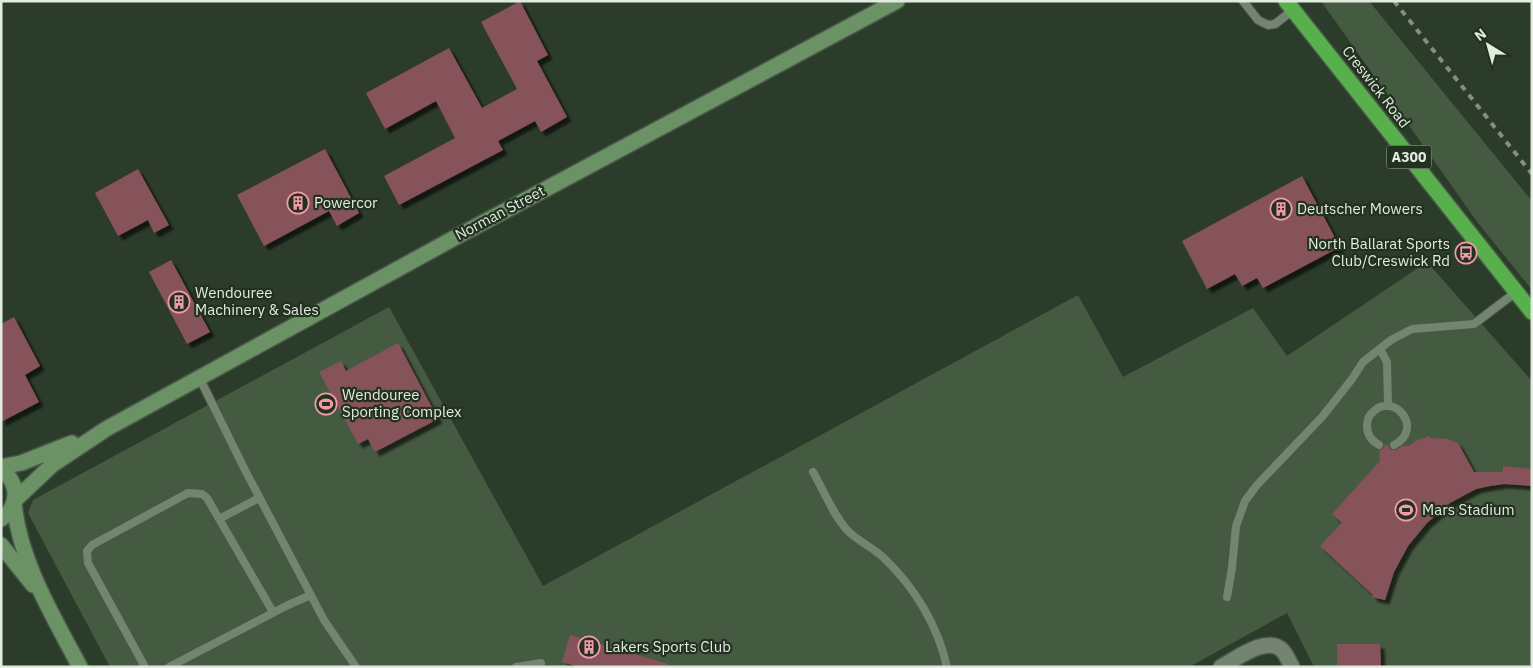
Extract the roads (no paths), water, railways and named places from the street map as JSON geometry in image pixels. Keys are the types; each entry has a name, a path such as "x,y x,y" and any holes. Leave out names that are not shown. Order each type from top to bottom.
{"highway":[{"name":"Creswick Road","path":"1290,6 1532,312"}],"main road":[{"name":"Norman Street","path":"1,519 8,514 15,502 52,465 106,429 458,236 898,1"},
{"name":"Norman Street","path":"15,502 16,494 13,481 1,468 56,450 106,429"},
{"path":"15,502 17,525 22,543 42,596 78,666"},
{"path":"1,545 42,596"}],"street":[{"path":"1222,667 1260,646 1269,644 1282,650 1292,667"}],"lane":[{"path":"1243,1 1258,20 1268,25 1275,24 1290,6"},
{"path":"1227,597 1236,526 1245,501 1322,417 1362,364 1400,334 1412,328 1474,324 1516,292"},
{"path":"1380,349 1387,362 1388,406"},
{"path":"200,378 324,620 356,667"},
{"path":"1379,445 1369,435 1367,422 1374,410 1388,406 1402,412 1408,424 1404,437 1394,445"},
{"path":"813,472 848,531 884,558 907,584 931,618 943,646 947,667"},
{"path":"145,667 88,563 87,551 92,546 188,493 202,494 207,498 273,612"},
{"path":"219,518 260,498"},
{"path":"169,667 273,612 311,595"},
{"path":"516,667 541,663"}],"railway":[{"path":"1394,1 1532,174"}],"place":[{"name":"Powercor","path":"298,203"},
{"name":"Deutscher Mowers","path":"1281,209"},
{"name":"North Ballarat Sports Club/Creswick Rd","path":"1466,253"},
{"name":"Wendouree Machinery & Sales","path":"179,302"},
{"name":"Wendouree Sporting Complex","path":"326,404"},
{"name":"Mars Stadium","path":"1406,510"},
{"name":"Lakers Sports Club","path":"589,647"}]}
